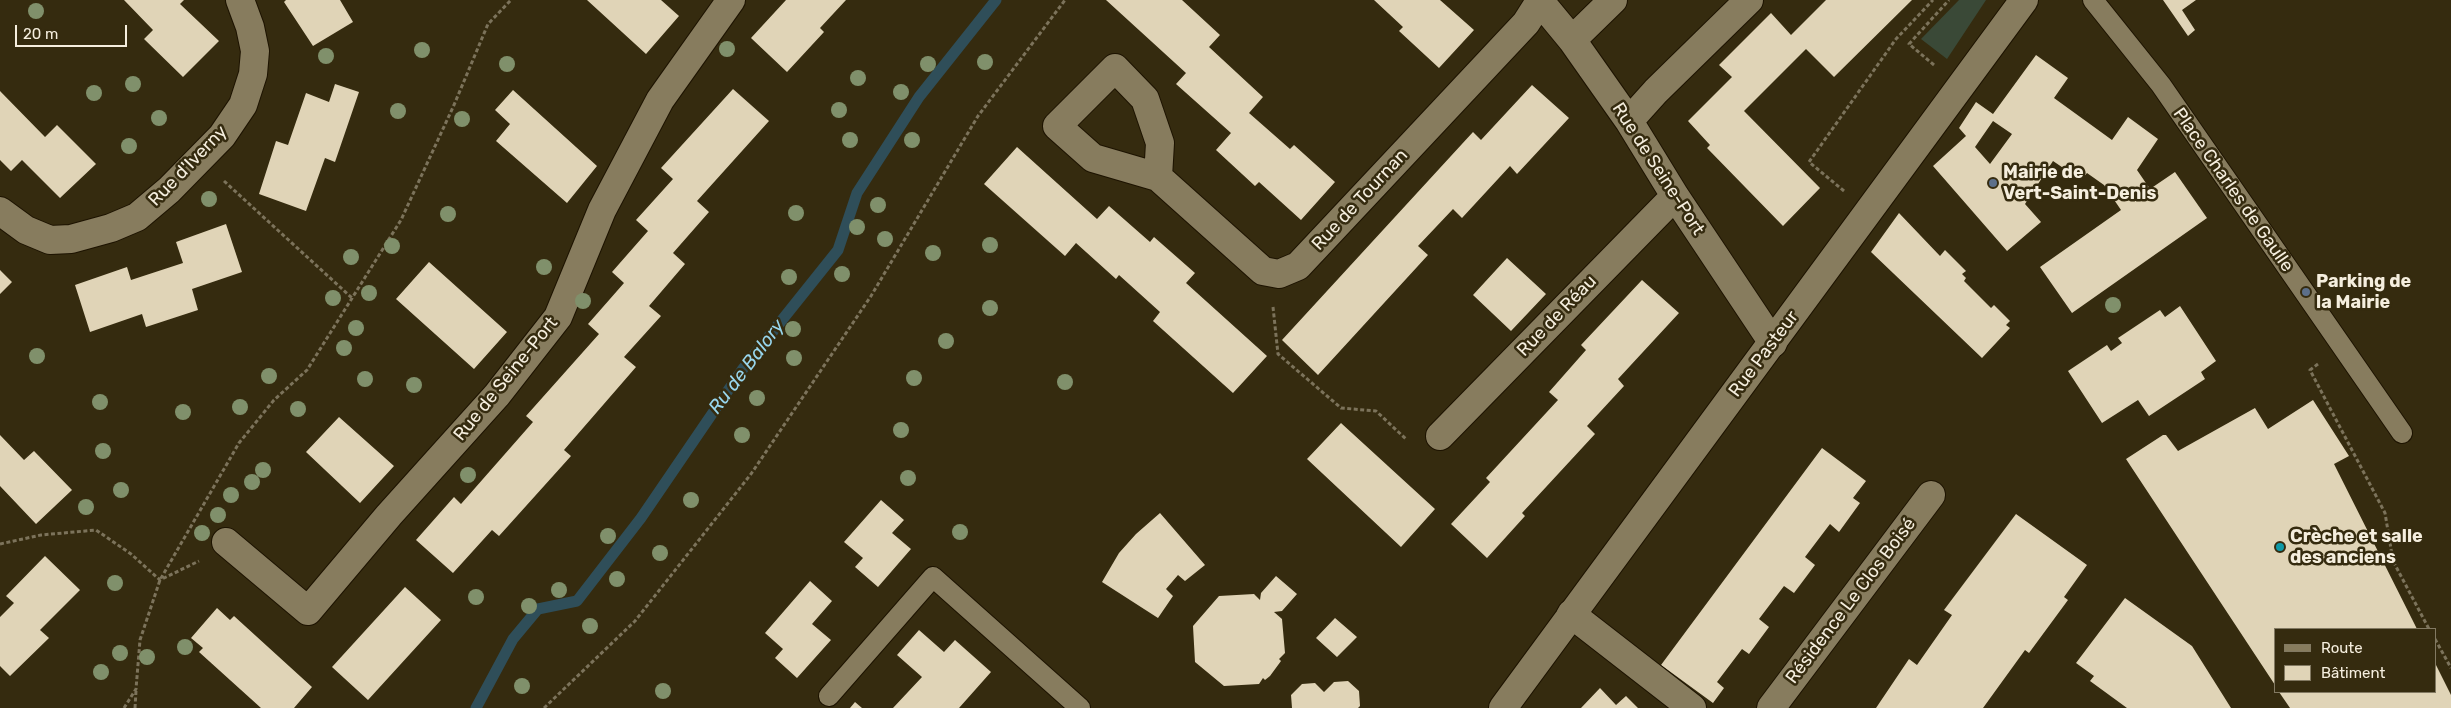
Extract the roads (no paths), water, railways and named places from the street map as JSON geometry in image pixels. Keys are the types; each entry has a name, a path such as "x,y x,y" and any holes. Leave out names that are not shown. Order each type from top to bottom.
{"street":[{"name":"Rue d'Iverny","path":"0,211 26,230 50,240 71,239 111,228 137,217 169,190 222,136 243,105 253,74 255,51 250,27 240,0"},
{"name":"Rue de Seine-Port","path":"226,542 308,611 389,515 498,395 558,317 602,210 660,100 730,0"},
{"path":"1572,40 1613,0"},
{"path":"1629,121 1656,91 1749,0"},
{"name":"Rue Pasteur","path":"1503,708 2024,0"},
{"name":"Rue de Seine-Port","path":"1540,1 1572,40 1629,121 1675,196 1773,343"},
{"name":"Rue de Tournan","path":"1158,177 1263,271 1279,274 1298,266 1526,23 1540,1"},
{"name":"Rue de Réau","path":"1440,436 1675,196"},
{"name":"Résidence Le Clos Boisé","path":"1771,708 1931,495"},
{"path":"1571,614 1692,708"}],"lane":[{"name":"Place Charles de Gaulle","path":"2094,0 2161,85 2402,433"},
{"path":"829,696 933,577 1080,708"}],"waterway":[{"name":"Ru de Balory","path":"476,708 513,639 538,609 577,601 641,518 742,370 838,250 857,193 919,97 996,0"}],"place":[{"name":"Mairie de Vert-Saint-Denis","path":"1993,183"},
{"name":"Parking de la Mairie","path":"2306,292"},
{"name":"Crèche et salle des anciens","path":"2280,547"}]}
